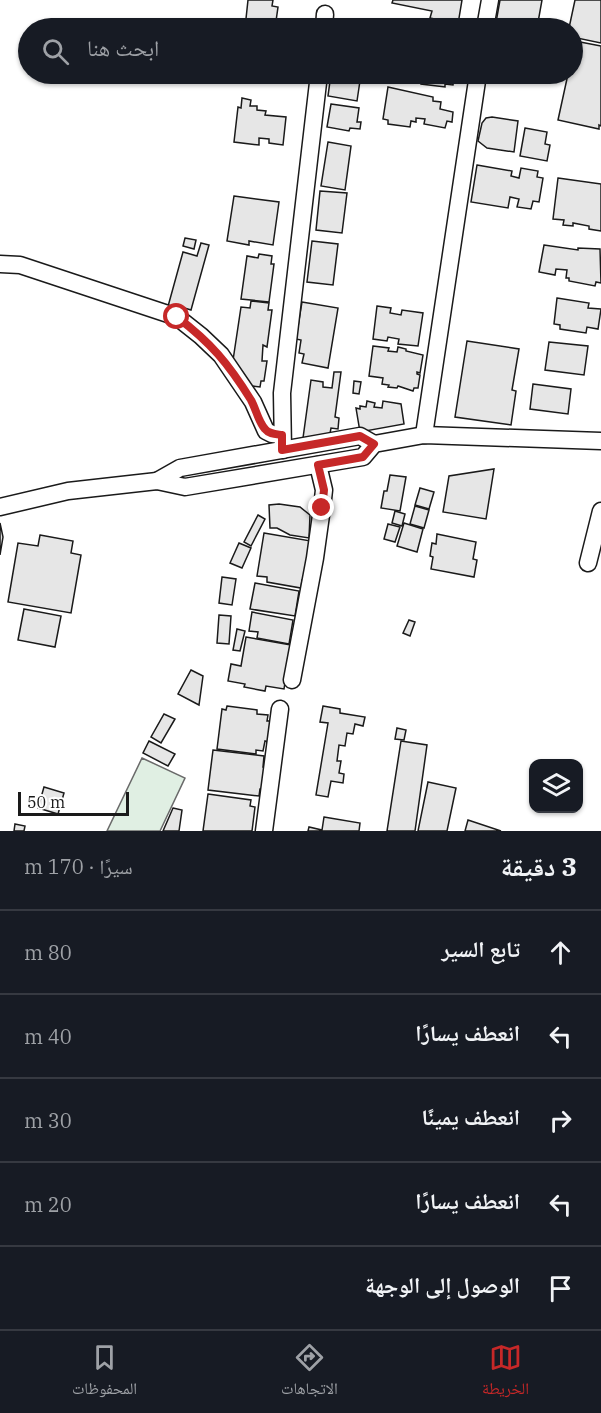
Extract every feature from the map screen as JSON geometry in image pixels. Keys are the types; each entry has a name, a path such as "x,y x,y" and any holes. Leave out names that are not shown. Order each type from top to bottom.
{"street":[{"path":"487,18 490,0"},
{"path":"282,442 282,393 318,84"},
{"path":"424,435 477,84"},
{"path":"0,264 20,266 177,317 221,355 253,402 266,431 282,442"},
{"path":"0,507 68,491 157,482 185,487 318,465 363,457 374,444 424,435 600,438"},
{"path":"157,482 180,468 282,442 360,436 374,444"},
{"path":"292,680 322,508 324,490 318,465"},
{"path":"588,563 601,511"},
{"path":"264,831 280,709"}],"green space":[{"path":"142,758 185,778 160,831 107,831"}],"building":[{"path":"248,0 273,0 272,6 278,7 276,18 246,18"},
{"path":"393,0 462,0 459,18 430,18 432,11 392,3"},
{"path":"500,0 542,0 539,18 497,18"},
{"path":"575,0 601,0 601,43 583,39 583,18 571,18"},
{"path":"583,43 601,46 601,126 599,125 599,129 558,120 566,84 583,84"},
{"path":"330,84 360,84 357,101 328,96"},
{"path":"421,84 445,84 445,87"},
{"path":"388,87 433,97 433,101 441,102 440,109 453,112 452,122 447,121 445,128 424,124 425,119 416,118 416,122 411,121 410,127 388,124 388,120 383,119"},
{"path":"242,98 251,100 250,106 257,106 257,110 266,111 265,115 286,117 283,145 269,143 269,139 259,138 259,145 234,142 238,107 241,108"},
{"path":"331,104 359,108 357,122 361,122 360,129 350,128 349,131 327,127"},
{"path":"486,118 518,121 514,152 487,148 478,141 482,123"},
{"path":"525,128 547,132 545,144 550,145 547,161 520,156"},
{"path":"328,142 351,146 345,190 321,186"},
{"path":"477,165 512,171 511,176 519,178 521,168 538,171 537,177 543,178 539,202 533,201 531,209 517,207 519,199 510,197 508,208 471,202"},
{"path":"558,178 601,184 601,231 573,223 573,226 563,225 564,220 553,219"},
{"path":"320,191 347,193 342,233 316,230"},
{"path":"234,196 279,202 273,245 249,241 249,245 227,241"},
{"path":"185,238 196,240 194,249 183,246"},
{"path":"312,241 338,244 333,285 307,282"},
{"path":"201,243 209,245 191,310 178,306 176,313 167,310 183,252 197,256"},
{"path":"544,245 578,250 578,248 600,249 601,283 596,282 595,286 569,281 569,278 566,278 567,270 556,269 555,275 539,272"},
{"path":"259,254 272,256 271,264 274,264 269,302 241,299 247,256 258,258"},
{"path":"557,298 589,303 588,308 601,309 598,329 587,327 586,333 560,329 560,325 554,324"},
{"path":"251,301 269,303 268,310 272,310 267,347 263,345 262,361 267,361 264,381 261,381 260,387 246,385 232,367 241,307 250,308"},
{"path":"302,302 338,308 328,368 302,363 304,354 299,353 301,340 296,339"},
{"path":"377,306 391,308 390,313 401,315 402,310 423,313 418,346 398,344 399,339 388,337 387,341 373,339"},
{"path":"467,341 519,349 512,390 516,391 511,425 455,417"},
{"path":"549,342 588,346 584,375 545,370"},
{"path":"373,346 389,348 388,351 397,352 398,347 423,355 420,373 417,372 420,375 418,388 414,388 413,391 398,386 397,388 388,387 389,385 382,384 383,378 369,376"},
{"path":"334,372 341,372 335,417 339,418 338,429 331,428 329,439 303,438 311,380 323,382 323,387 332,388"},
{"path":"354,381 361,382 359,394 353,393"},
{"path":"533,384 571,389 568,414 530,409"},
{"path":"367,401 375,403 374,407 382,408 383,401 401,404 404,424 360,432 356,408 366,407"},
{"path":"494,469 486,519 443,512 449,476"},
{"path":"390,475 406,477 400,511 381,508"},
{"path":"420,488 434,492 429,509 415,505"},
{"path":"269,505 300,507 310,515 309,538 290,535 277,528 270,528"},
{"path":"415,506 429,510 424,528 410,524"},
{"path":"395,511 405,514 402,526 392,523"},
{"path":"258,515 265,519 251,546 244,542"},
{"path":"0,523 3,537 0,555"},
{"path":"404,523 423,529 417,552 397,546"},
{"path":"388,524 400,527 395,542 384,539"},
{"path":"264,533 311,541 305,580 302,580 301,588 267,582 267,577 257,576"},
{"path":"437,534 476,542 473,559 477,560 474,577 431,569 432,543 436,544"},
{"path":"40,535 73,541 71,553 81,555 71,613 8,602 18,543 38,546"},
{"path":"239,543 251,548 242,568 230,563"},
{"path":"222,577 236,579 232,605 219,603"},
{"path":"255,583 299,591 295,616 250,609"},
{"path":"24,609 61,616 55,647 18,640"},
{"path":"252,612 293,620 289,644 257,638 258,632 249,631"},
{"path":"219,615 231,616 229,644 217,643"},
{"path":"409,620 415,622 410,636 403,633"},
{"path":"237,629 245,631 240,651 233,650"},
{"path":"246,637 291,645 284,689 266,686 265,691 228,681 231,664 241,666"},
{"path":"191,670 203,676 199,705 178,694"},
{"path":"227,706 257,710 257,714 268,715 267,721 272,721 269,742 265,741 263,751 256,750 256,754 217,749 222,709 226,710"},
{"path":"323,706 340,709 340,713 365,717 363,726 355,724 353,734 347,733 345,746 339,745 337,761 341,761 339,773 344,774 343,783 331,781 328,797 316,795 328,723 320,722"},
{"path":"164,714 175,719 161,743 151,737"},
{"path":"397,728 406,730 404,740 395,739"},
{"path":"149,741 175,754 168,766 143,753"},
{"path":"401,741 427,745 415,831 387,831"},
{"path":"213,750 264,756 263,767 267,767 264,789 260,789 259,796 208,790"},
{"path":"428,782 456,788 447,831 418,831"},
{"path":"44,787 64,793 58,814 38,808"},
{"path":"208,794 251,800 250,806 255,807 252,831 203,831"},
{"path":"173,808 182,810 179,831 163,831"},
{"path":"324,817 360,823 359,831 308,831 309,827 322,830"},
{"path":"468,820 501,831 465,831"},
{"path":"15,824 25,826 24,831 14,831"}],"route":[{"path":"177,317 221,355 253,402 266,431 282,435 282,450 360,436 374,444 363,457 318,465 324,490 322,508"}]}
